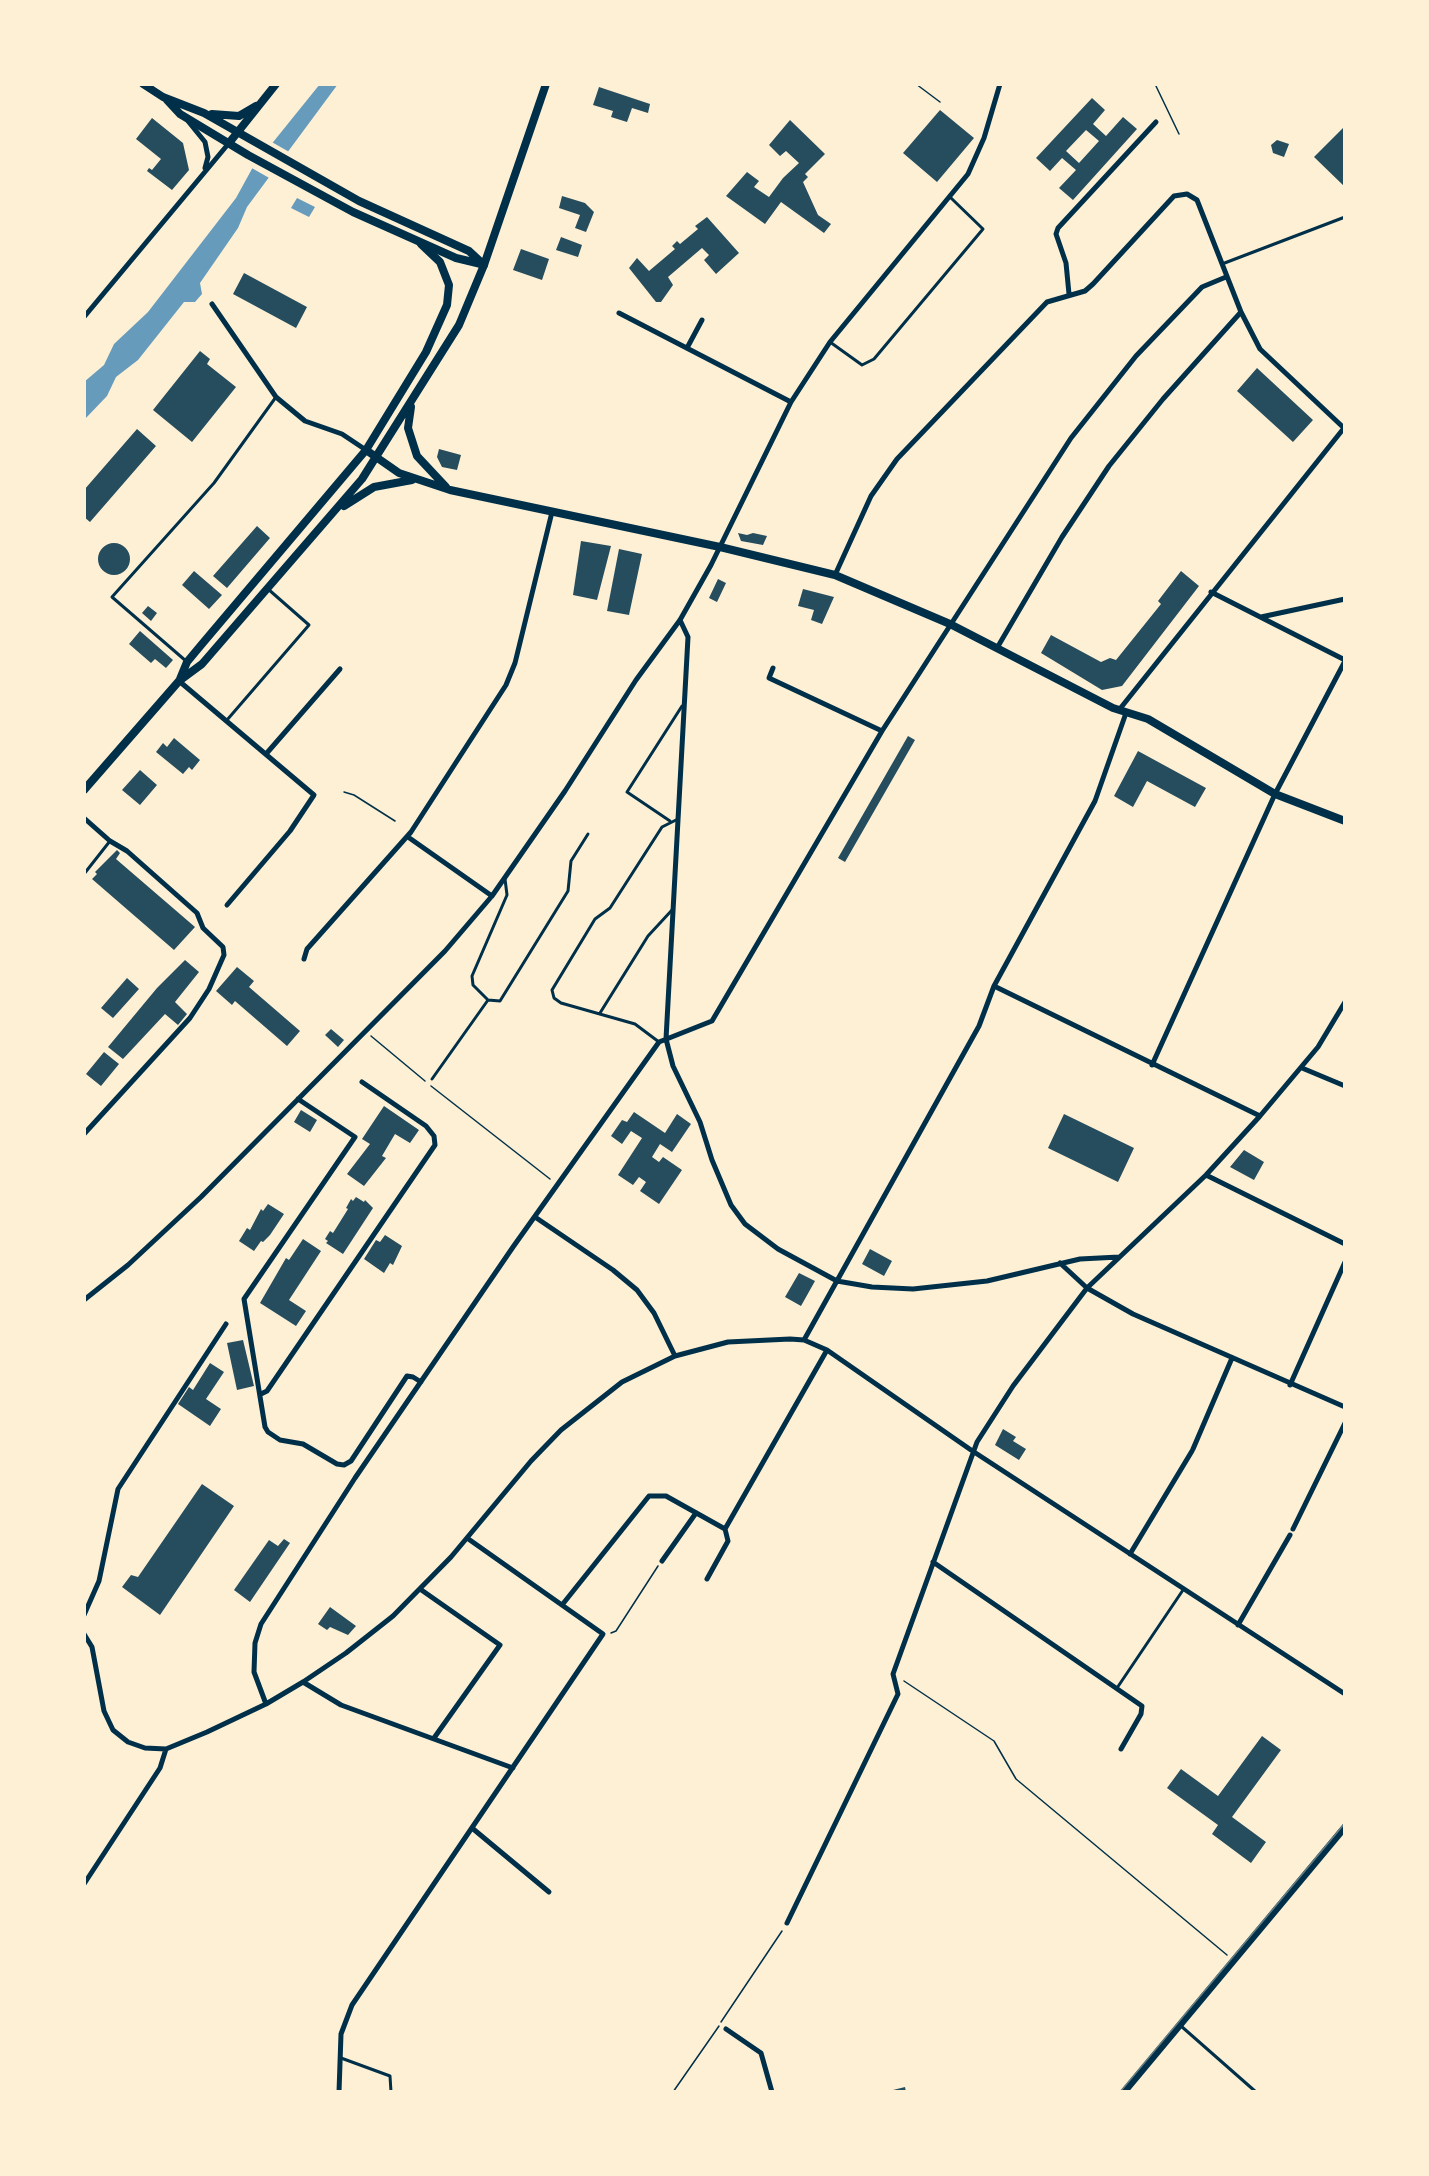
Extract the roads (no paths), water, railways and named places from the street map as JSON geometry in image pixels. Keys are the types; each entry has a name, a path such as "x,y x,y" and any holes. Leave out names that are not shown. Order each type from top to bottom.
{"main road":[{"path":"143,84 164,97 204,113 359,201 462,248 484,265"},
{"path":"229,143 276,84"},
{"path":"84,790 179,681 202,664 335,512 377,458 459,325 484,265 546,84"},
{"path":"204,113 239,116 253,109 268,95"},
{"path":"164,97 180,114 298,183 420,243 456,258 484,265"},
{"path":"179,681 187,662 366,450 426,352 447,306 449,285 446,271 420,243"},
{"path":"411,404 408,428 417,456 450,490"},
{"path":"366,450 399,473 414,480 450,490 720,547 835,575 950,624 1122,711 1148,719 1275,794 1345,821"},
{"path":"335,512 374,487 414,480"}],"street":[{"path":"85,1296 163,1234 445,951 505,879 636,680 680,620 720,547 791,402 830,342 951,198 968,174 984,138 1000,84"},
{"path":"180,114 205,142 208,157 203,174"},
{"path":"1069,294 1066,263 1056,234 1058,228 1156,122"},
{"path":"84,317 229,143"},
{"path":"804,1340 979,1026 994,986 1095,801 1122,711 1211,592 1345,428 1260,349 1226,277 1197,200 1187,194 1173,196 1085,291 1047,302 897,459 872,496 835,575"},
{"path":"266,1704 254,1672 255,1643 261,1624 276,1597 421,1382 659,1042 712,1022 882,731 1071,438 1129,365 1202,286 1226,277"},
{"path":"212,304 276,397 305,421 342,434 366,450"},
{"path":"997,648 1062,537 1109,466 1170,391 1241,312"},
{"path":"619,313 791,402"},
{"path":"687,348 702,320"},
{"path":"304,959 307,950 408,837 506,685 515,663 552,512"},
{"path":"1152,1065 1275,794 1345,660 1211,592"},
{"path":"1261,616 1345,599"},
{"path":"680,620 688,638 673,820 672,910 666,1040 673,1066 700,1122 718,1178 731,1205 745,1224 762,1239 837,1281 872,1287 913,1288 987,1281 1080,1259 1119,1257"},
{"path":"773,668 769,678 882,731"},
{"path":"266,754 340,669"},
{"path":"179,681 228,720 314,795 290,831 227,905"},
{"path":"84,818 110,841 119,844 198,913 203,928 223,947 224,955 209,989 190,1018 84,1134"},
{"path":"408,837 492,896"},
{"path":"994,986 1260,1116"},
{"path":"787,1923 898,1694 893,1674 972,1450 1013,1386 1087,1288 1206,1175 1260,1116 1302,1068 1345,1002"},
{"path":"1302,1068 1345,1086"},
{"path":"261,1394 267,1391 435,1145 434,1136 426,1126 362,1082"},
{"path":"298,1099 355,1137 244,1299 261,1394 262,1419 268,1432 286,1443 309,1447 337,1464 344,1465 351,1461 407,1376 421,1382"},
{"path":"1206,1175 1345,1244"},
{"path":"535,1217 613,1270 637,1290 654,1313 675,1356"},
{"path":"1290,1385 1345,1262"},
{"path":"1060,1263 1087,1288 1133,1314 1290,1385 1345,1407"},
{"path":"85,1614 99,1581 118,1489 226,1324"},
{"path":"84,1634 92,1647 104,1711 113,1730 128,1742 146,1748 165,1749 266,1704 303,1682 365,1638 420,1589 467,1538 531,1461 561,1430 622,1382 675,1356 728,1342 804,1340 827,1350 972,1450 1345,1694"},
{"path":"707,1579 728,1541 725,1529 827,1350"},
{"path":"1130,1554 1192,1450 1232,1358"},
{"path":"1238,1625 1292,1532 1345,1423"},
{"path":"562,1605 650,1496 666,1496 725,1529"},
{"path":"662,1561 696,1512"},
{"path":"339,2092 341,2034 352,2005 603,1634 467,1538"},
{"path":"933,1562 1142,1706 1141,1714 1120,1749"},
{"path":"420,1589 500,1645 434,1738"},
{"path":"303,1682 341,1705 513,1768"},
{"path":"84,1884 160,1768 165,1749"},
{"path":"1124,2092 1345,1827"},
{"path":"472,1828 549,1892"},
{"path":"726,2029 761,2053 772,2092"}],"lane":[{"path":"830,342 862,365 874,359 983,229 951,198"},
{"path":"1222,264 1345,217"},
{"path":"187,662 112,597 214,483 276,397"},
{"path":"228,720 309,625 268,589"},
{"path":"673,820 627,792 683,705"},
{"path":"659,1042 635,1024 561,1003 554,998 552,990 595,919 610,908 662,826 673,820"},
{"path":"505,879 507,895 472,976 473,985 488,1000 500,1000 568,891 571,861 588,834"},
{"path":"84,874 110,841"},
{"path":"600,1013 648,936 672,910"},
{"path":"432,1079 488,1000"},
{"path":"1117,1688 1184,1589"},
{"path":"1179,2024 1256,2092"},
{"path":"341,2058 390,2076 391,2092"}],"water":[{"path":"320,84 338,84 247,207 238,228 200,283 202,294 195,302 184,302 138,360 116,377 107,396 84,420 84,382 104,365 114,344 148,312 236,198 253,167"},
{"path":"297,198 315,207 309,217 291,208"}],"tram line":[{"path":"1120,2092 1345,1823"}]}
